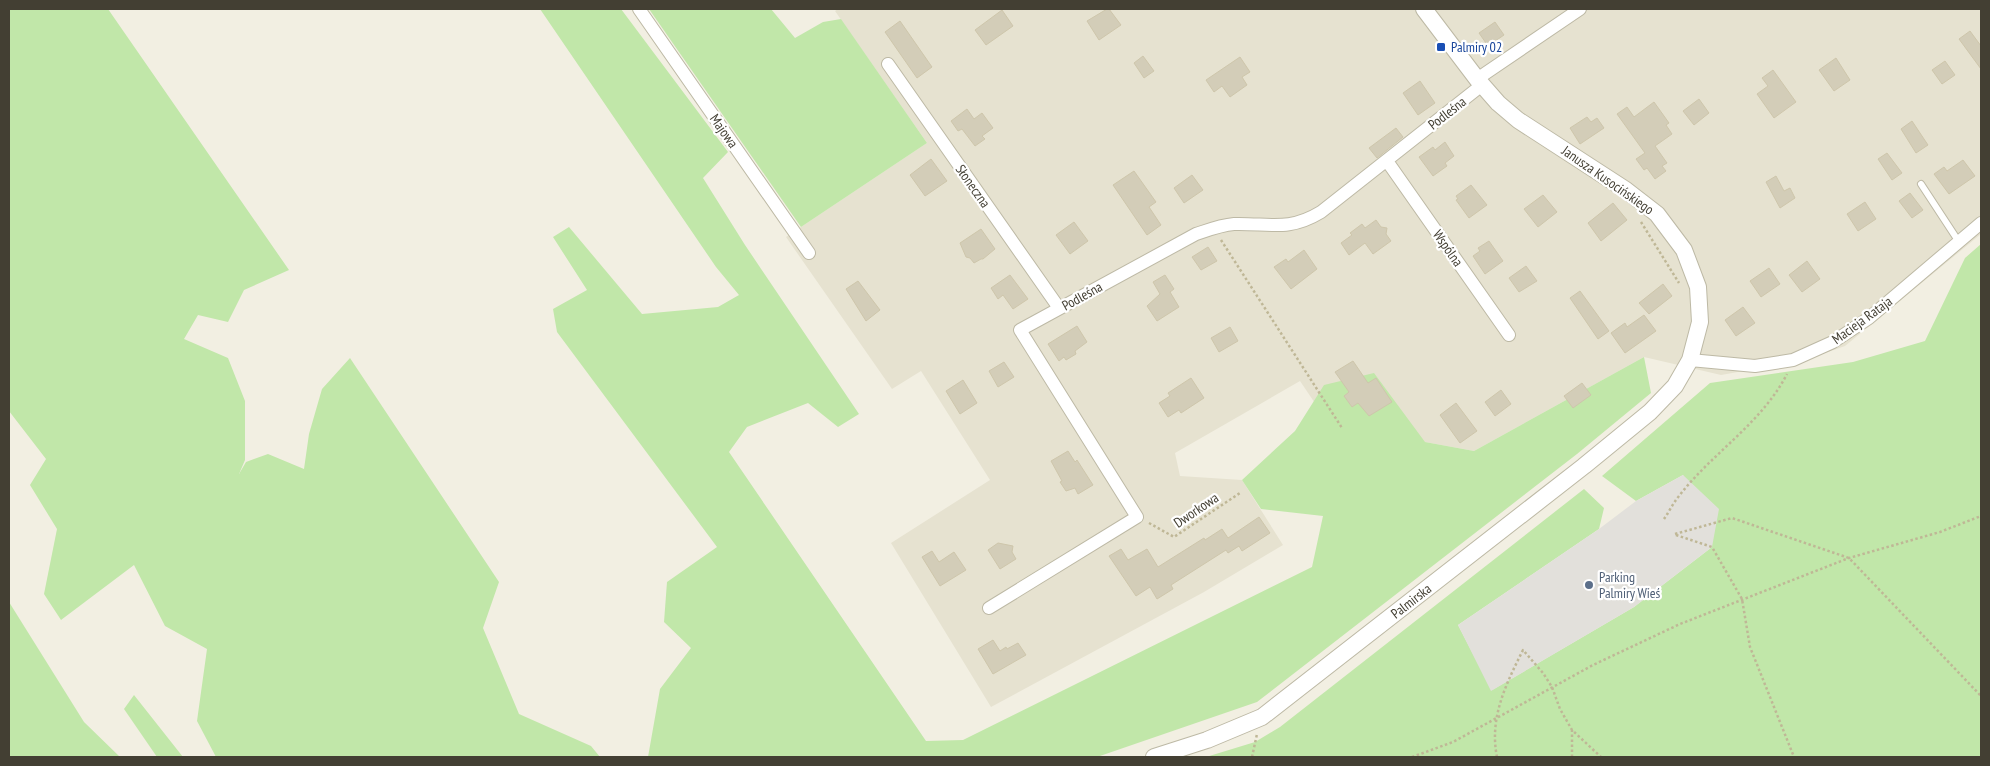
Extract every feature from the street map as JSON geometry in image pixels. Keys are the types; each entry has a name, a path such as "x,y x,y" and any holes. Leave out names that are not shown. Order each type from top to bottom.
{"street":[{"name":"Majowa","path":"639,9 809,254"},
{"name":"Janusza Kusocińskiego","path":"1424,9 1479,82 1498,103 1518,120 1626,190 1657,214 1684,250 1698,287 1700,322 1690,360 1675,386 1650,412"},
{"name":"Podleśna","path":"1137,516 1020,330 1196,234 1232,224 1284,226 1306,222 1387,160 1479,82 1580,9"},
{"name":"Słoneczna","path":"888,64 1059,308"},
{"name":"Wspólna","path":"1387,160 1509,336"},
{"name":"Macieja Rataja","path":"1690,360 1755,366 1793,360 1833,342 1869,318 1981,223"},
{"name":"Palmirska","path":"1154,757 1207,740 1262,717 1650,412"},
{"path":"989,608 1137,516"}],"lane":[{"path":"1921,184 1959,242"}],"path":[{"path":"1641,222 1681,287"},
{"path":"1216,227 1222,244 1342,428"},
{"path":"1664,519 1678,496 1742,432 1766,404 1783,382 1793,360"},
{"name":"Dworkowa","path":"1137,516 1174,537 1240,493"},
{"path":"1412,757 1453,742 1593,665 1680,624 1849,558 1940,532 1981,516"},
{"path":"1794,757 1750,647 1742,599 1712,547 1675,534 1732,518 1849,558 1981,696"},
{"path":"1497,757 1495,719 1504,688 1523,650 1544,672 1560,710 1572,730 1601,757"},
{"path":"1572,730 1572,757"}],"shaded area":[{"path":"838,9 1981,9 1981,234 1845,346 1805,360 1721,375 1644,357 1474,451 1425,442 1350,455 1300,381 1175,453 1180,476 1242,480 1283,545 1204,592 991,707 891,543 990,480 921,371 892,389 786,237 927,143 835,11"},
{"name":"Parking Palmiry Wieś","path":"1683,475 1719,509 1712,547 1634,607 1491,691 1458,625 1599,529 1636,501"}],"green space":[{"path":"9,9 108,9 289,270 244,290 228,322 198,315 184,339 228,358 245,401 245,460 239,474 246,462 268,454 304,469 309,434 322,389 350,358 499,582 483,628 519,714 591,746 600,757 216,757 197,721 207,649 165,626 134,565 61,620 44,594 57,529 30,485 46,459 9,411"},
{"path":"540,9 621,9 728,152 703,178 745,245 859,414 838,427 808,403 747,427 729,452 926,741 963,740 1312,567 1323,516 1261,509 1242,480 1295,431 1324,385 1374,373 1425,442 1474,451 1644,357 1651,393 1577,454 1257,702 1097,757 648,757 660,689 691,648 664,622 667,582 717,547 557,332 553,309 587,290 553,237 569,227 642,314 718,307 739,295 716,267"},
{"path":"649,9 771,9 795,38 823,22 841,19 927,143 801,227"},
{"path":"1981,244 1981,757 1206,757 1255,742 1280,727 1584,489 1604,508 1599,529 1458,625 1492,690 1634,607 1712,547 1683,475 1636,501 1602,476 1710,383 1853,362 1925,341 1965,258"},
{"path":"9,602 84,722 120,757 9,757"},
{"path":"134,695 183,757 157,757 124,709"}],"building":[{"path":"1109,9 1121,25 1099,40 1087,21"},
{"path":"1002,10 1013,26 986,45 975,30"},
{"path":"900,21 932,67 917,78 885,32"},
{"path":"1495,22 1504,35 1488,46 1479,33"},
{"path":"1970,31 1981,46 1981,69 1959,39"},
{"path":"1143,56 1154,71 1144,78 1134,63"},
{"path":"1240,57 1250,72 1242,77 1247,85 1230,97 1222,86 1214,92 1206,80"},
{"path":"1836,58 1850,80 1834,91 1819,70"},
{"path":"1945,61 1955,75 1942,84 1932,70"},
{"path":"1773,70 1796,102 1774,118 1757,94 1768,86 1762,78"},
{"path":"1420,81 1435,103 1418,115 1403,93"},
{"path":"1699,99 1709,113 1694,125 1683,111"},
{"path":"1654,102 1669,123 1666,125 1672,134 1655,146 1667,163 1662,166 1666,171 1655,179 1647,168 1644,170 1636,159 1645,153 1617,114 1627,107 1634,117"},
{"path":"967,109 974,119 982,113 993,128 982,136 985,139 975,146 962,129 958,131 951,121"},
{"path":"1587,117 1591,122 1597,118 1604,128 1580,144 1570,128"},
{"path":"1912,121 1928,145 1916,153 1901,129"},
{"path":"1396,128 1403,137 1377,158 1369,148"},
{"path":"1445,142 1454,156 1445,163 1447,166 1433,176 1419,157 1433,147 1435,150"},
{"path":"1887,153 1902,173 1892,180 1878,159"},
{"path":"931,159 947,181 925,196 910,175"},
{"path":"1963,160 1975,176 1949,194 1934,174 1944,167 1947,171"},
{"path":"1134,171 1156,202 1149,207 1161,225 1147,235 1113,185"},
{"path":"1192,175 1203,190 1184,203 1174,188"},
{"path":"1776,176 1784,191 1790,188 1795,198 1780,208 1766,182"},
{"path":"1471,185 1487,205 1469,218 1456,200 1458,199 1456,196"},
{"path":"1910,193 1923,210 1912,218 1899,201"},
{"path":"1543,195 1557,212 1538,227 1524,209"},
{"path":"1865,202 1876,219 1858,231 1847,214"},
{"path":"1613,203 1627,220 1601,241 1588,223"},
{"path":"1376,220 1381,227 1387,228 1386,234 1391,241 1373,254 1365,243 1349,255 1341,243 1362,224 1365,228"},
{"path":"1074,222 1088,241 1070,254 1056,235"},
{"path":"981,229 995,249 983,259 974,263 970,258 966,257 960,243"},
{"path":"1489,241 1503,261 1485,274 1473,256 1480,251 1478,248"},
{"path":"1208,247 1217,261 1201,270 1192,257"},
{"path":"1304,250 1317,269 1291,289 1274,267 1286,259 1288,262"},
{"path":"1807,261 1820,279 1802,292 1789,275"},
{"path":"1526,266 1537,281 1519,292 1509,278"},
{"path":"1769,268 1780,284 1761,297 1750,281"},
{"path":"1010,275 1028,299 1013,309 1003,295 998,299 991,288"},
{"path":"1165,275 1174,289 1170,292 1179,307 1157,321 1147,306 1160,294 1153,282"},
{"path":"858,281 880,310 866,321 846,289"},
{"path":"1663,284 1672,296 1649,314 1639,303"},
{"path":"1580,291 1609,331 1598,339 1570,298"},
{"path":"1743,307 1755,323 1736,336 1725,320"},
{"path":"1644,315 1656,331 1625,353 1611,333 1625,323 1627,327"},
{"path":"1077,326 1087,342 1075,351 1076,354 1066,360 1064,357 1059,361 1048,344"},
{"path":"1230,327 1238,341 1219,352 1211,338"},
{"path":"1353,361 1368,383 1376,378 1392,402 1369,416 1358,403 1352,407 1344,396 1349,392 1335,372"},
{"path":"1004,362 1014,377 998,387 989,371"},
{"path":"1191,378 1204,398 1181,413 1179,410 1168,417 1159,403 1170,396 1168,393"},
{"path":"963,380 977,403 960,414 946,391"},
{"path":"1582,383 1591,395 1573,408 1564,396"},
{"path":"1501,390 1511,404 1495,416 1485,402"},
{"path":"1456,403 1477,431 1460,443 1440,415"},
{"path":"1068,451 1075,462 1077,460 1093,485 1078,494 1075,488 1066,491 1051,461"},
{"path":"1259,517 1270,533 1242,551 1239,546 1228,553 1226,550 1171,585 1173,589 1157,599 1150,587 1136,596 1109,556 1121,549 1128,560 1147,549 1158,567 1222,529 1228,538"},
{"path":"998,543 1013,546 1012,552 1016,559 1000,569 988,550"},
{"path":"932,551 939,562 954,552 966,570 940,586 922,557"},
{"path":"993,640 1000,651 1018,643 1026,655 993,674 978,649"}],"place":[{"name":"Palmiry 02","path":"1441,47"},
{"name":"Parking Palmiry Wieś","path":"1589,585"}]}
